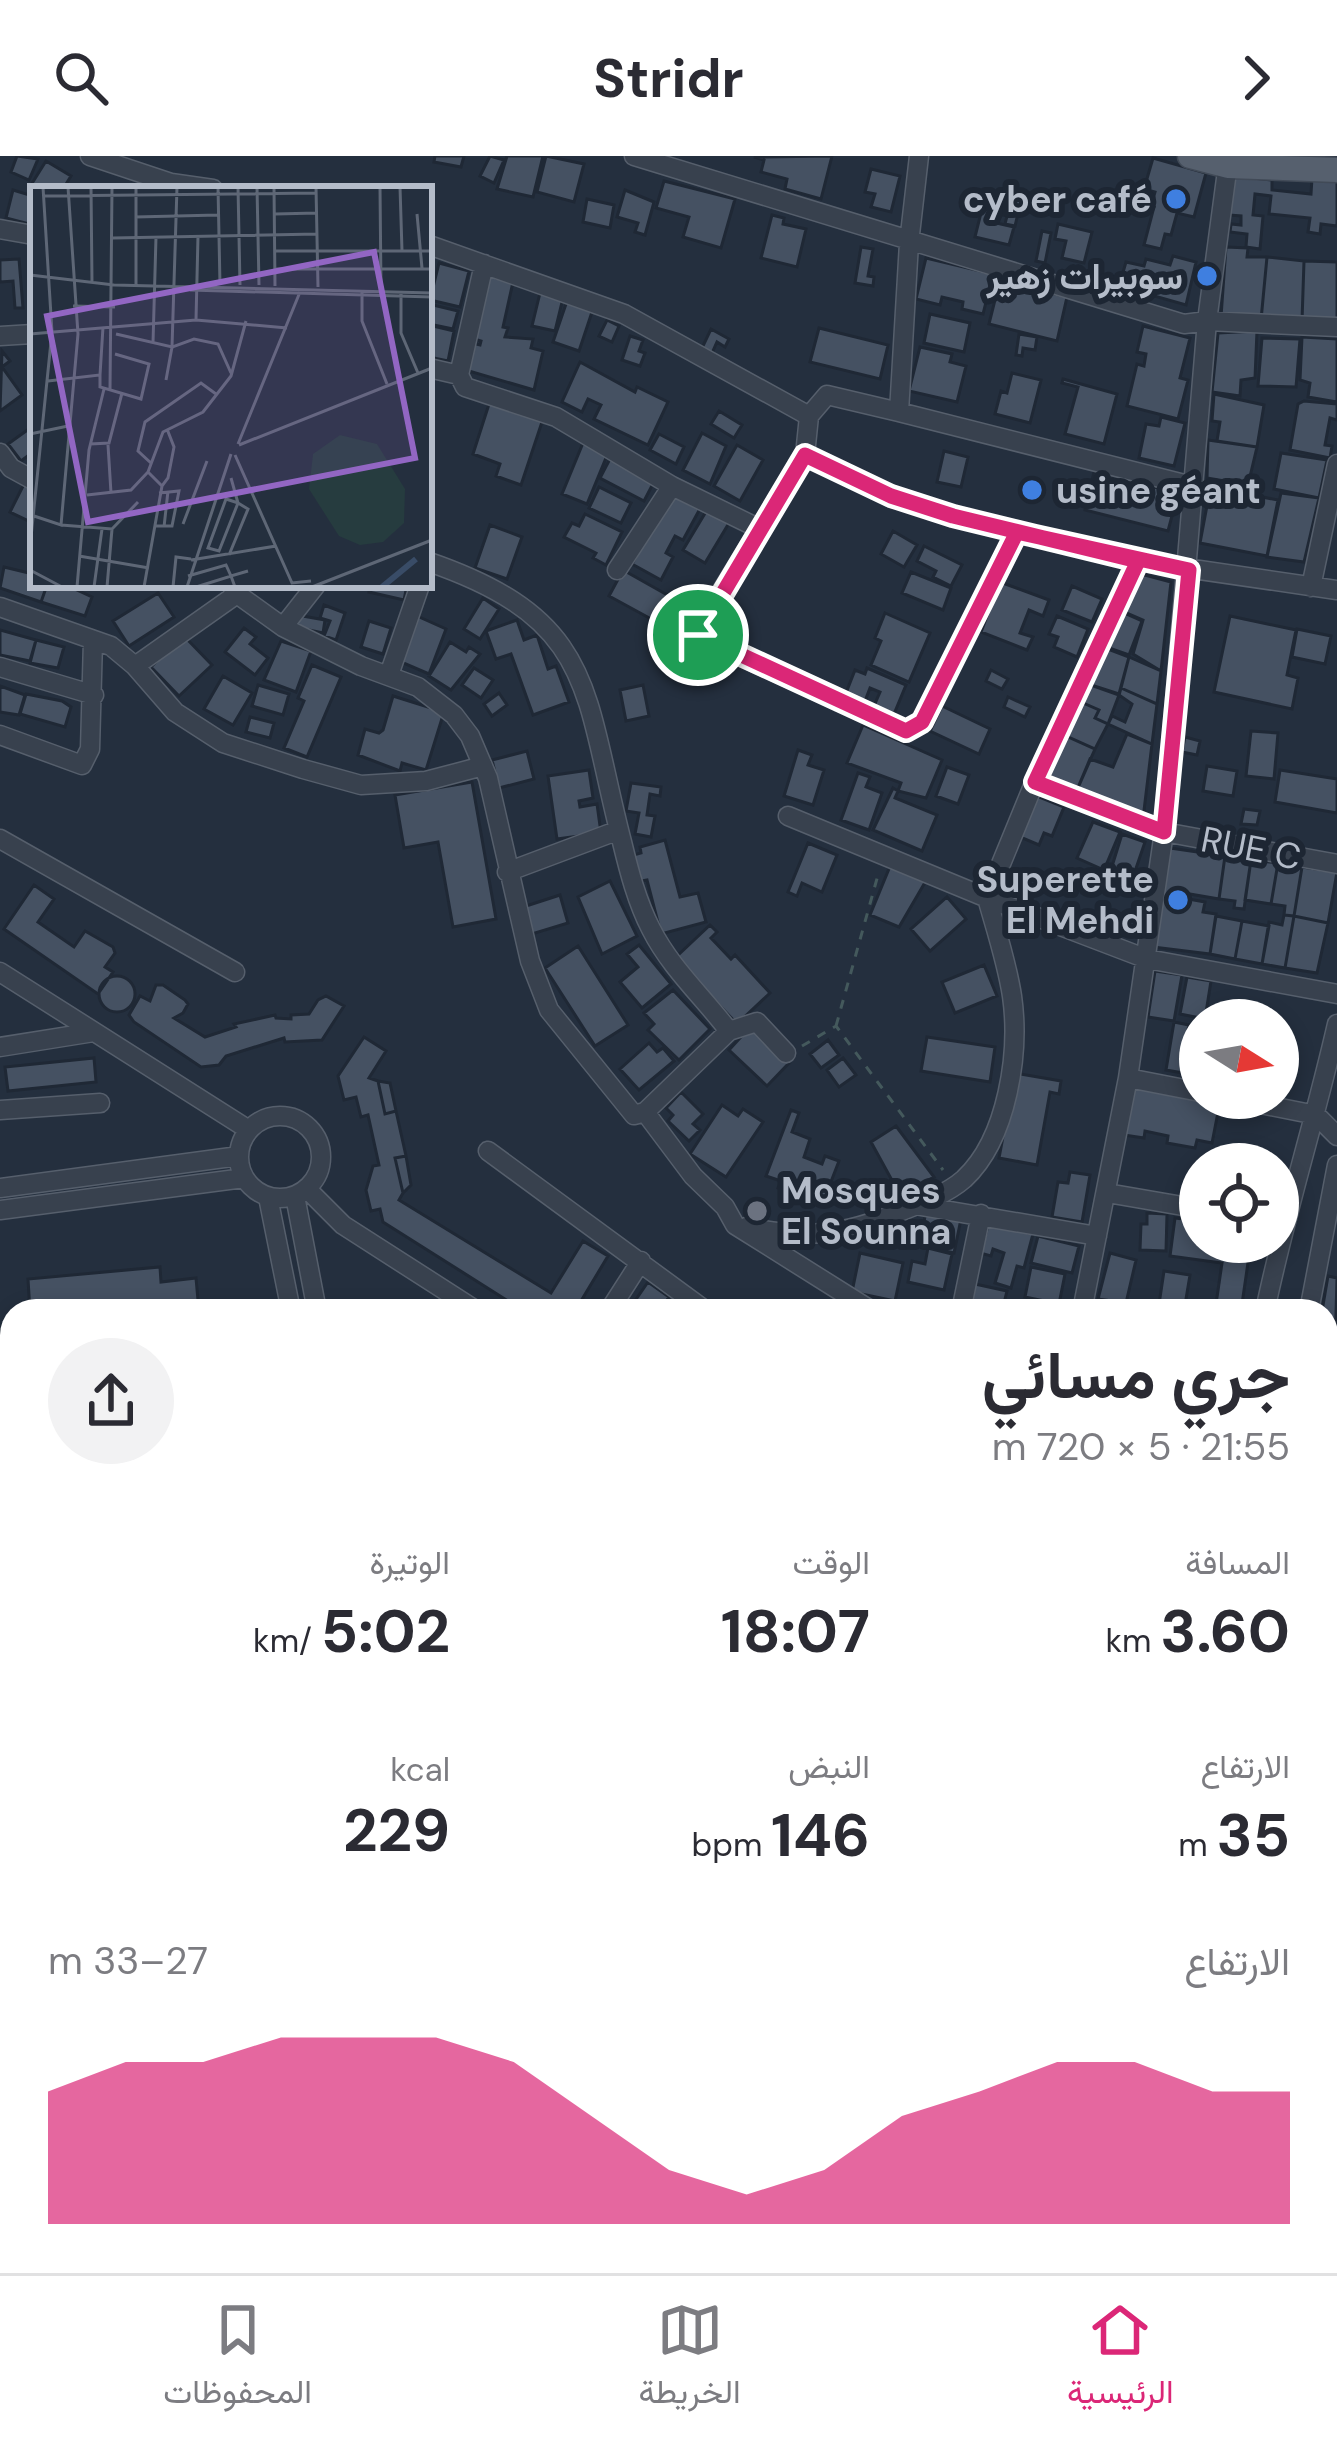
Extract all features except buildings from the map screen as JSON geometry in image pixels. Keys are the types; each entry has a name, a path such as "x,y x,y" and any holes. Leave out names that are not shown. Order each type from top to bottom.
{"main road":[{"path":"1190,156 1337,170"}],"street":[{"path":"90,156 171,186"},
{"path":"634,156 1184,324 1337,327"},
{"path":"899,412 919,156"},
{"path":"1084,1299 1128,1078 1164,832 1207,321 1229,161"},
{"path":"0,229 30,234"},
{"path":"432,245 624,314 809,416"},
{"path":"484,264 459,375 465,387 556,417 672,486 760,529"},
{"path":"0,336 30,334"},
{"path":"432,369 459,375"},
{"path":"1017,532 922,722 906,731 698,635 805,455 809,416 827,395 1196,487"},
{"path":"0,453 11,468 30,478"},
{"path":"805,455 891,496 1017,532 1138,561 1337,590"},
{"path":"1311,586 1337,464"},
{"path":"617,570 672,486"},
{"path":"735,1225 791,1237 860,1227 956,1186 982,1158 1010,1073 1013,1002 987,898 1035,782 1138,561"},
{"path":"432,563 526,607 569,655 584,689 619,830 650,928 678,971 729,1030"},
{"path":"283,627 314,588"},
{"path":"389,675 419,588"},
{"path":"135,666 234,590 283,627 361,666 418,687 454,715 483,766 530,962 549,1010 634,1114 645,1112 729,1030 757,1022 786,1053"},
{"path":"0,608 111,646 175,712 223,743 303,770 362,785 426,781 483,766"},
{"path":"0,735 82,766 90,749 93,640"},
{"path":"0,667 94,695"},
{"name":"RUE C","path":"1035,782 1164,832 1337,864"},
{"path":"788,816 1147,958 1337,994"},
{"path":"507,872 619,830"},
{"path":"0,866 5,843 235,971"},
{"path":"0,972 249,1130"},
{"path":"1299,1167 1337,1024"},
{"path":"0,1047 94,1032"},
{"path":"1128,1078 1179,1088"},
{"path":"0,1110 100,1103"},
{"path":"645,1112 735,1225 853,1299"},
{"path":"1299,1112 1316,1115 1337,1136"},
{"path":"286,1117 309,1128 321,1152 315,1178 301,1192 268,1197 250,1186 239,1156 249,1130 259,1122 286,1117"},
{"path":"488,1151 690,1299"},
{"path":"0,1188 239,1156"},
{"path":"1314,1299 1327,1269 1337,1165"},
{"path":"0,1210 244,1178"},
{"path":"301,1192 315,1299"},
{"path":"301,1192 343,1225 458,1299"},
{"path":"1107,1193 1179,1205"},
{"path":"268,1197 289,1299"},
{"path":"915,1205 1097,1236"},
{"path":"963,1299 981,1214"},
{"path":"617,1299 641,1261"},
{"path":"1267,1299 1274,1263"}],"path":[{"path":"786,1053 836,1026 884,856"},
{"path":"836,1026 956,1186"}],"place":[{"name":"cyber café","path":"1176,199"},
{"name":"سوبيرات زهير","path":"1207,276"},
{"name":"usine géant","path":"1032,490"},
{"name":"Superette El Mehdi","path":"1178,900"},
{"name":"Mosques El Sounna","path":"757,1211"}],"route":[{"path":"698,635 805,455 891,496 953,516 1138,561 1035,782 1164,832 1189,570 1138,561 1017,532 922,722 906,731 698,635"}]}
